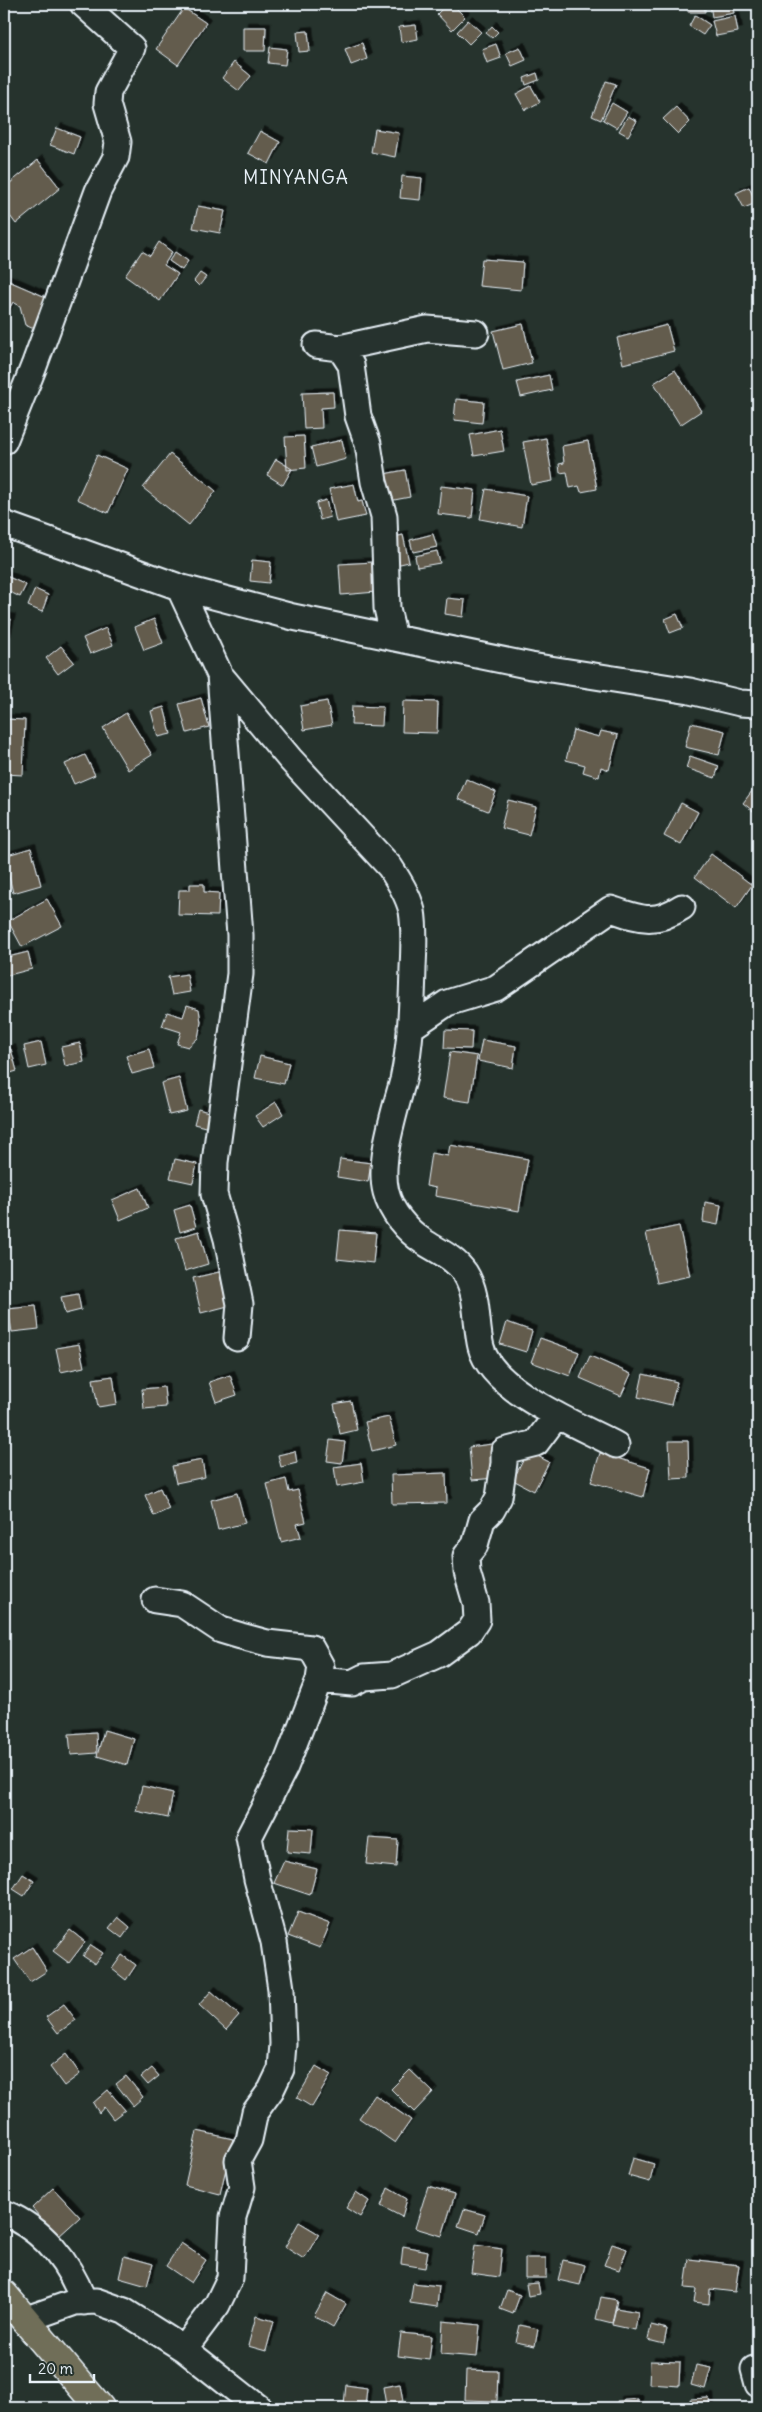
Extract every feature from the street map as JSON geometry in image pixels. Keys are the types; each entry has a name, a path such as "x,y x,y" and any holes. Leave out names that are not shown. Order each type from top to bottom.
{"main road":[{"path":"4,2296 100,2408"}],"street":[{"path":"4,441 34,366 98,191 116,157 118,142 106,104 108,92 132,48 84,4"},
{"path":"394,638 387,608 384,516 374,482 368,444 358,416 351,365 328,346 427,328 476,333"},
{"path":"4,524 179,587 293,617 531,666 690,691 740,703 758,704"},
{"path":"179,587 220,674 290,759 390,867 402,885 412,910 414,934 410,1028 403,1078 385,1157 386,1191 397,1217 421,1240 455,1261 466,1274 473,1289 481,1348 490,1364 520,1394 616,1445"},
{"path":"220,674 240,935 240,964 215,1162 214,1194 227,1239 240,1304 237,1338"},
{"path":"410,1028 447,1003 496,988 611,909 644,920 667,917 682,907"},
{"path":"319,1680 352,1683 364,1677 392,1675 439,1654 469,1632 477,1620 476,1603 467,1572 466,1556 475,1545 482,1520 492,1510 499,1497 504,1450 536,1443 557,1415"},
{"path":"154,1600 182,1604 222,1630 241,1636 267,1643 311,1648 321,1666 319,1680 289,1758 249,1838 255,1871 274,1942 281,1989 283,2044 281,2070 271,2090 255,2112 249,2140 238,2160 242,2187 234,2217 230,2278 217,2305 184,2349"},
{"path":"4,2213 22,2220 52,2247 77,2282 84,2302"},
{"path":"24,2320 75,2302 96,2301 124,2311 184,2349 259,2408"}],"building":[{"path":"447,4 452,4 465,17 452,30 437,14"},
{"path":"688,4 705,4 705,12 688,12"},
{"path":"710,4 732,4 734,13 712,17"},
{"path":"184,8 206,23 178,65 156,49"},
{"path":"695,15 710,25 703,35 689,26"},
{"path":"735,16 738,32 716,36 712,21"},
{"path":"468,20 481,32 469,44 457,32"},
{"path":"416,25 418,39 401,42 399,27"},
{"path":"492,26 498,32 492,38 486,33"},
{"path":"243,27 266,27 265,51 243,51"},
{"path":"308,31 310,51 299,52 297,32"},
{"path":"362,43 367,59 351,65 345,49"},
{"path":"496,44 501,58 487,63 482,49"},
{"path":"270,47 287,49 285,65 268,63"},
{"path":"520,47 526,60 512,66 506,53"},
{"path":"234,62 251,76 239,91 222,78"},
{"path":"537,73 539,80 526,85 524,78"},
{"path":"606,81 616,84 601,120 592,116"},
{"path":"531,86 540,102 525,110 516,94"},
{"path":"612,103 627,112 617,128 603,120"},
{"path":"676,107 690,122 678,134 663,119"},
{"path":"628,116 637,121 628,136 619,131"},
{"path":"57,128 80,137 74,154 50,145"},
{"path":"375,129 399,133 395,157 371,152"},
{"path":"260,131 280,142 269,164 248,153"},
{"path":"38,160 60,188 16,224 4,208 4,188"},
{"path":"402,176 422,178 420,200 400,198"},
{"path":"749,187 756,203 744,208 736,193"},
{"path":"198,206 225,211 220,233 193,228"},
{"path":"159,242 172,252 164,265 178,274 160,301 125,276 142,251 150,256"},
{"path":"175,252 188,261 182,270 169,261"},
{"path":"482,259 523,262 521,290 479,286"},
{"path":"200,273 206,277 199,286 194,281"},
{"path":"4,279 48,298 34,329 25,325 20,306 13,302 4,318"},
{"path":"523,324 532,363 503,370 493,331"},
{"path":"667,325 674,351 623,364 617,338"},
{"path":"675,370 701,411 680,425 654,383"},
{"path":"549,375 552,390 521,397 517,382"},
{"path":"753,391 758,391 758,404 752,404"},
{"path":"333,392 334,407 321,408 322,428 304,429 302,393"},
{"path":"456,399 484,402 482,423 454,420"},
{"path":"500,429 504,451 474,456 470,435"},
{"path":"304,436 306,468 287,470 285,437"},
{"path":"546,438 553,481 531,485 523,442"},
{"path":"342,440 346,459 316,467 311,447"},
{"path":"588,441 597,489 581,492 579,486 570,488 567,472 560,473 559,464 564,463 562,446"},
{"path":"170,454 216,491 189,525 143,488"},
{"path":"97,455 128,469 108,513 77,499"},
{"path":"276,459 292,469 283,485 267,475"},
{"path":"405,470 410,497 389,501 384,474"},
{"path":"354,484 358,502 362,501 366,516 336,522 329,489"},
{"path":"441,486 475,490 472,518 438,514"},
{"path":"486,489 527,496 522,527 480,519"},
{"path":"326,500 330,517 320,520 316,503"},
{"path":"433,534 437,547 413,552 410,540"},
{"path":"403,535 409,562 391,566 386,539"},
{"path":"437,551 440,563 417,567 415,556"},
{"path":"252,560 271,562 269,583 250,581"},
{"path":"374,562 376,592 341,595 339,564"},
{"path":"4,575 26,585 20,597 4,589"},
{"path":"35,589 48,595 42,612 28,606"},
{"path":"447,598 465,600 463,617 445,614"},
{"path":"677,614 683,628 670,633 665,619"},
{"path":"4,617 11,619 6,641 4,640"},
{"path":"154,619 163,643 144,650 135,627"},
{"path":"106,628 113,645 90,654 83,638"},
{"path":"61,646 74,662 58,674 46,658"},
{"path":"201,698 209,727 187,733 179,704"},
{"path":"327,701 332,725 304,730 300,706"},
{"path":"403,701 438,702 437,733 402,732"},
{"path":"352,706 383,707 382,726 351,725"},
{"path":"164,707 171,734 158,737 151,711"},
{"path":"126,713 152,755 128,770 103,728"},
{"path":"4,719 25,720 23,775 4,774"},
{"path":"691,723 725,731 719,755 685,747"},
{"path":"573,730 599,737 601,731 618,735 609,770 601,767 599,777 583,772 585,765 566,760"},
{"path":"85,755 95,775 74,784 65,764"},
{"path":"690,756 719,766 715,778 686,768"},
{"path":"466,779 496,792 488,811 458,799"},
{"path":"758,783 758,815 743,803"},
{"path":"508,800 536,807 529,835 501,828"},
{"path":"681,803 698,812 681,845 664,836"},
{"path":"31,848 41,885 13,893 4,856"},
{"path":"711,854 752,885 736,908 695,877"},
{"path":"190,884 204,884 204,892 219,893 218,916 178,915 179,890 190,890"},
{"path":"47,899 62,926 22,947 8,921"},
{"path":"28,952 32,969 5,976 4,958"},
{"path":"187,974 190,992 172,995 168,977"},
{"path":"187,1005 199,1009 201,1022 198,1038 188,1047 177,1044 181,1032 162,1026 167,1012 183,1017"},
{"path":"445,1030 472,1031 471,1049 444,1048"},
{"path":"482,1040 516,1046 513,1068 478,1061"},
{"path":"41,1042 46,1065 29,1069 24,1046"},
{"path":"80,1043 84,1062 65,1066 61,1047"},
{"path":"11,1049 17,1071 4,1075 4,1051"},
{"path":"149,1049 154,1068 132,1074 126,1056"},
{"path":"450,1052 477,1056 470,1102 443,1098"},
{"path":"260,1056 289,1063 284,1084 255,1078"},
{"path":"179,1078 187,1111 169,1115 161,1083"},
{"path":"276,1102 283,1114 263,1127 255,1116"},
{"path":"198,1109 212,1113 209,1128 194,1124"},
{"path":"450,1145 528,1159 519,1211 435,1196 436,1188 426,1186 431,1153 448,1156"},
{"path":"175,1159 197,1164 193,1183 170,1178"},
{"path":"340,1159 371,1163 368,1182 337,1177"},
{"path":"140,1188 148,1208 120,1220 112,1200"},
{"path":"705,1202 721,1205 718,1225 703,1222"},
{"path":"190,1205 196,1227 180,1232 174,1210"},
{"path":"679,1226 690,1276 657,1283 646,1233"},
{"path":"340,1230 376,1233 373,1263 337,1259"},
{"path":"199,1231 208,1264 185,1271 176,1238"},
{"path":"219,1272 228,1306 201,1313 193,1278"},
{"path":"78,1294 81,1310 65,1314 61,1297"},
{"path":"36,1306 39,1329 12,1332 8,1309"},
{"path":"507,1322 532,1331 526,1352 500,1344"},
{"path":"540,1338 579,1352 570,1376 531,1362"},
{"path":"79,1344 84,1367 61,1372 56,1348"},
{"path":"590,1356 631,1374 621,1396 580,1378"},
{"path":"643,1374 677,1382 671,1405 638,1397"},
{"path":"230,1375 237,1395 216,1402 209,1382"},
{"path":"113,1376 117,1404 98,1407 93,1379"},
{"path":"164,1387 166,1407 144,1409 142,1389"},
{"path":"351,1401 357,1430 340,1434 334,1404"},
{"path":"389,1417 396,1445 372,1451 365,1422"},
{"path":"330,1440 345,1442 342,1463 327,1461"},
{"path":"669,1441 688,1441 689,1478 671,1479"},
{"path":"492,1444 496,1478 472,1480 469,1447"},
{"path":"295,1451 297,1463 281,1467 278,1455"},
{"path":"528,1451 549,1462 534,1491 513,1480"},
{"path":"600,1453 650,1468 643,1497 591,1482"},
{"path":"202,1460 205,1477 176,1483 172,1466"},
{"path":"361,1463 364,1482 337,1487 334,1467"},
{"path":"446,1473 447,1503 392,1504 391,1475"},
{"path":"286,1479 289,1492 298,1490 306,1522 297,1524 301,1537 281,1542 267,1484"},
{"path":"160,1488 169,1509 154,1516 145,1495"},
{"path":"237,1493 245,1523 218,1530 211,1500"},
{"path":"104,1730 134,1739 127,1765 97,1756"},
{"path":"96,1732 97,1753 71,1755 69,1734"},
{"path":"142,1786 173,1793 168,1818 136,1811"},
{"path":"289,1828 313,1829 311,1854 287,1852"},
{"path":"369,1838 398,1840 396,1867 366,1864"},
{"path":"284,1861 317,1869 310,1895 274,1883"},
{"path":"23,1874 34,1881 24,1896 13,1889"},
{"path":"298,1912 330,1924 320,1948 288,1936"},
{"path":"118,1917 130,1927 122,1938 109,1928"},
{"path":"70,1930 85,1942 69,1963 53,1951"},
{"path":"91,1945 103,1953 95,1964 83,1956"},
{"path":"32,1947 47,1971 30,1982 14,1959"},
{"path":"122,1955 136,1965 126,1980 112,1969"},
{"path":"211,1991 239,2015 226,2030 199,2005"},
{"path":"64,2004 76,2020 58,2033 46,2017"},
{"path":"66,2054 80,2074 64,2086 50,2067"},
{"path":"316,2066 331,2075 312,2107 297,2098"},
{"path":"152,2068 159,2076 148,2085 141,2077"},
{"path":"410,2070 433,2092 414,2112 391,2089"},
{"path":"126,2076 143,2097 133,2106 116,2084"},
{"path":"108,2090 125,2110 113,2119 104,2107 99,2113 93,2103"},
{"path":"375,2095 411,2120 395,2143 359,2118"},
{"path":"197,2131 233,2139 220,2194 185,2185"},
{"path":"633,2158 654,2164 650,2182 628,2176"},
{"path":"428,2186 455,2194 442,2236 415,2228"},
{"path":"53,2188 80,2217 58,2237 32,2208"},
{"path":"388,2188 407,2199 402,2217 381,2206"},
{"path":"356,2192 369,2201 360,2217 346,2208"},
{"path":"464,2209 485,2215 479,2233 458,2226"},
{"path":"299,2222 319,2234 304,2259 285,2247"},
{"path":"181,2243 206,2260 191,2283 166,2266"},
{"path":"612,2244 627,2249 619,2270 604,2265"},
{"path":"475,2245 502,2249 499,2277 471,2273"},
{"path":"403,2246 428,2251 425,2268 401,2264"},
{"path":"124,2256 153,2264 147,2286 119,2278"},
{"path":"525,2258 546,2258 546,2278 525,2278"},
{"path":"689,2259 739,2265 735,2292 710,2289 709,2304 694,2302 696,2289 685,2288"},
{"path":"563,2260 585,2265 580,2285 558,2280"},
{"path":"413,2283 439,2286 437,2307 410,2303"},
{"path":"538,2283 540,2294 528,2296 526,2284"},
{"path":"507,2290 520,2295 513,2314 500,2309"},
{"path":"327,2293 346,2304 333,2327 314,2316"},
{"path":"601,2297 617,2300 612,2323 596,2319"},
{"path":"616,2308 638,2312 635,2330 612,2325"},
{"path":"256,2316 274,2321 266,2351 248,2346"},
{"path":"443,2321 480,2325 477,2357 441,2354"},
{"path":"520,2325 538,2329 535,2346 516,2342"},
{"path":"651,2325 667,2329 664,2344 648,2340"},
{"path":"401,2333 432,2336 429,2360 398,2356"},
{"path":"650,2361 680,2362 679,2386 649,2384"},
{"path":"696,2365 711,2368 705,2389 691,2385"},
{"path":"466,2370 498,2371 497,2401 465,2400"},
{"path":"400,2384 403,2401 386,2405 383,2387"},
{"path":"346,2385 367,2388 365,2406 344,2404"},
{"path":"709,2398 710,2408 691,2408 690,2399"},
{"path":"638,2399 639,2408 618,2408 617,2401"}],"district":[{"name":"MINYANGA","path":"296,177"}]}
